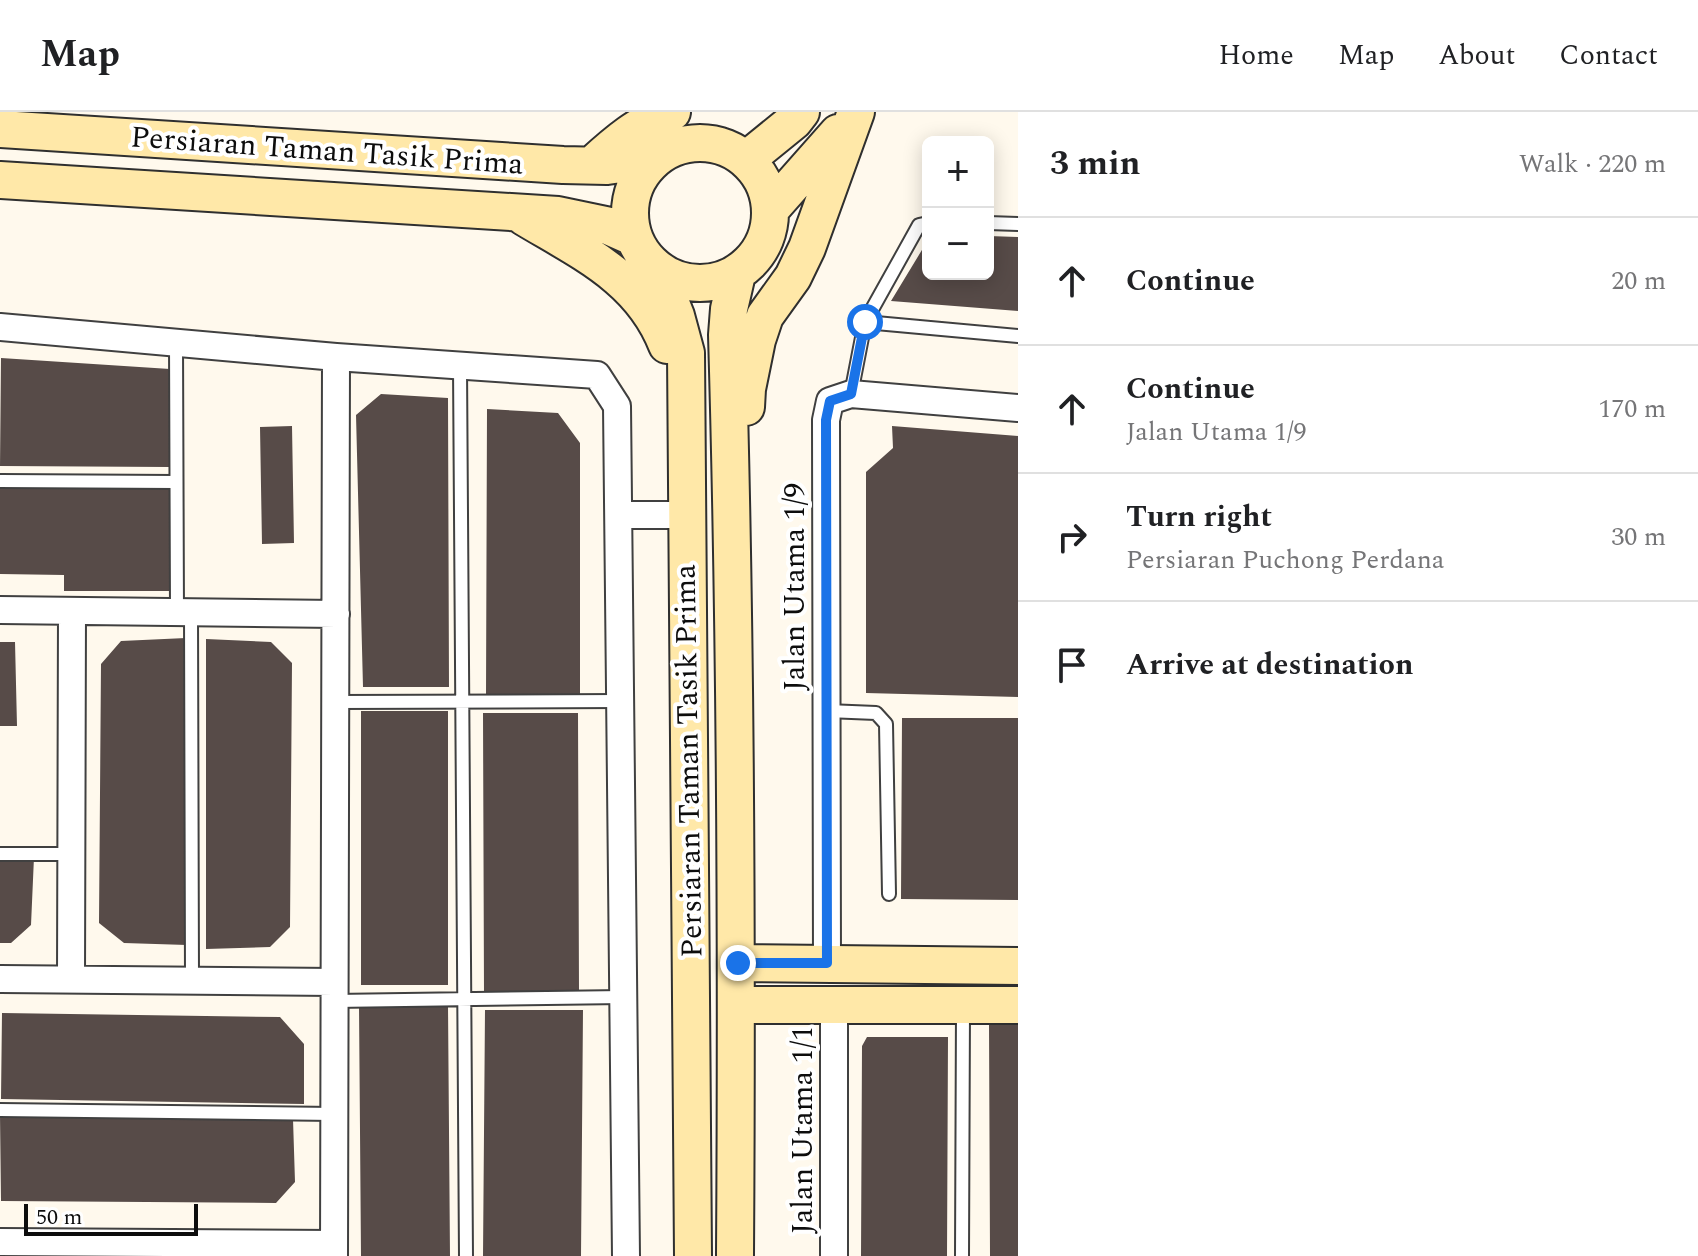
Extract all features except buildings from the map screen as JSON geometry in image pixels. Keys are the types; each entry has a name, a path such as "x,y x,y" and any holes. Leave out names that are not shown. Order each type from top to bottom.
{"main road":[{"path":"592,165 618,142 658,116 672,112"},
{"path":"746,160 801,112"},
{"path":"770,210 856,112"},
{"path":"733,552 744,474 747,389 757,340 765,316 793,277 807,248 856,112"},
{"name":"Persiaran Taman Tasik Prima","path":"0,129 607,166 655,159"},
{"path":"691,143 711,143 730,149 746,160 763,183 770,210 769,228 762,247 737,274 705,284 680,281 658,271 643,255 633,237 629,215 632,194 640,174 655,159 672,148 691,143"},
{"name":"Persiaran Taman Tasik Prima","path":"0,180 558,215 606,225 633,237"},
{"path":"514,212 601,262 650,310 669,351 685,445"},
{"name":"Persiaran Taman Tasik Prima","path":"658,271 676,316 686,353 693,1256"},
{"name":"Persiaran Taman Tasik Prima","path":"735,1256 738,963 727,335 737,274"},
{"path":"738,963 1018,966"},
{"path":"737,1005 1018,1005"}],"street":[{"path":"0,327 336,357 597,375 617,406 626,1256"},
{"path":"0,1242 334,1250 336,357"},
{"path":"851,394 1018,408"},
{"name":"Jalan Utama 1/9","path":"827,963 826,420 830,401 851,394"},
{"path":"619,515 686,515"},
{"path":"0,610 336,614"},
{"path":"71,979 72,612"},
{"path":"0,979 192,980 334,992"},
{"name":"Jalan Utama 1/1","path":"834,1004 834,1256"}],"lane":[{"path":"994,223 1018,224"},
{"path":"851,394 865,322 922,224"},
{"path":"865,322 1018,336"},
{"path":"176,343 176,482 184,613 192,980"},
{"path":"460,366 466,1256"},
{"path":"0,481 176,482"},
{"path":"334,702 621,701"},
{"path":"827,711 876,713 886,724 889,894"},
{"path":"0,854 71,854"},
{"path":"334,992 464,998 624,997"},
{"path":"962,1256 963,1005"},
{"path":"0,1110 334,1114"}],"route":[{"path":"738,963 827,963 826,420 830,401 851,394 865,322"}]}
